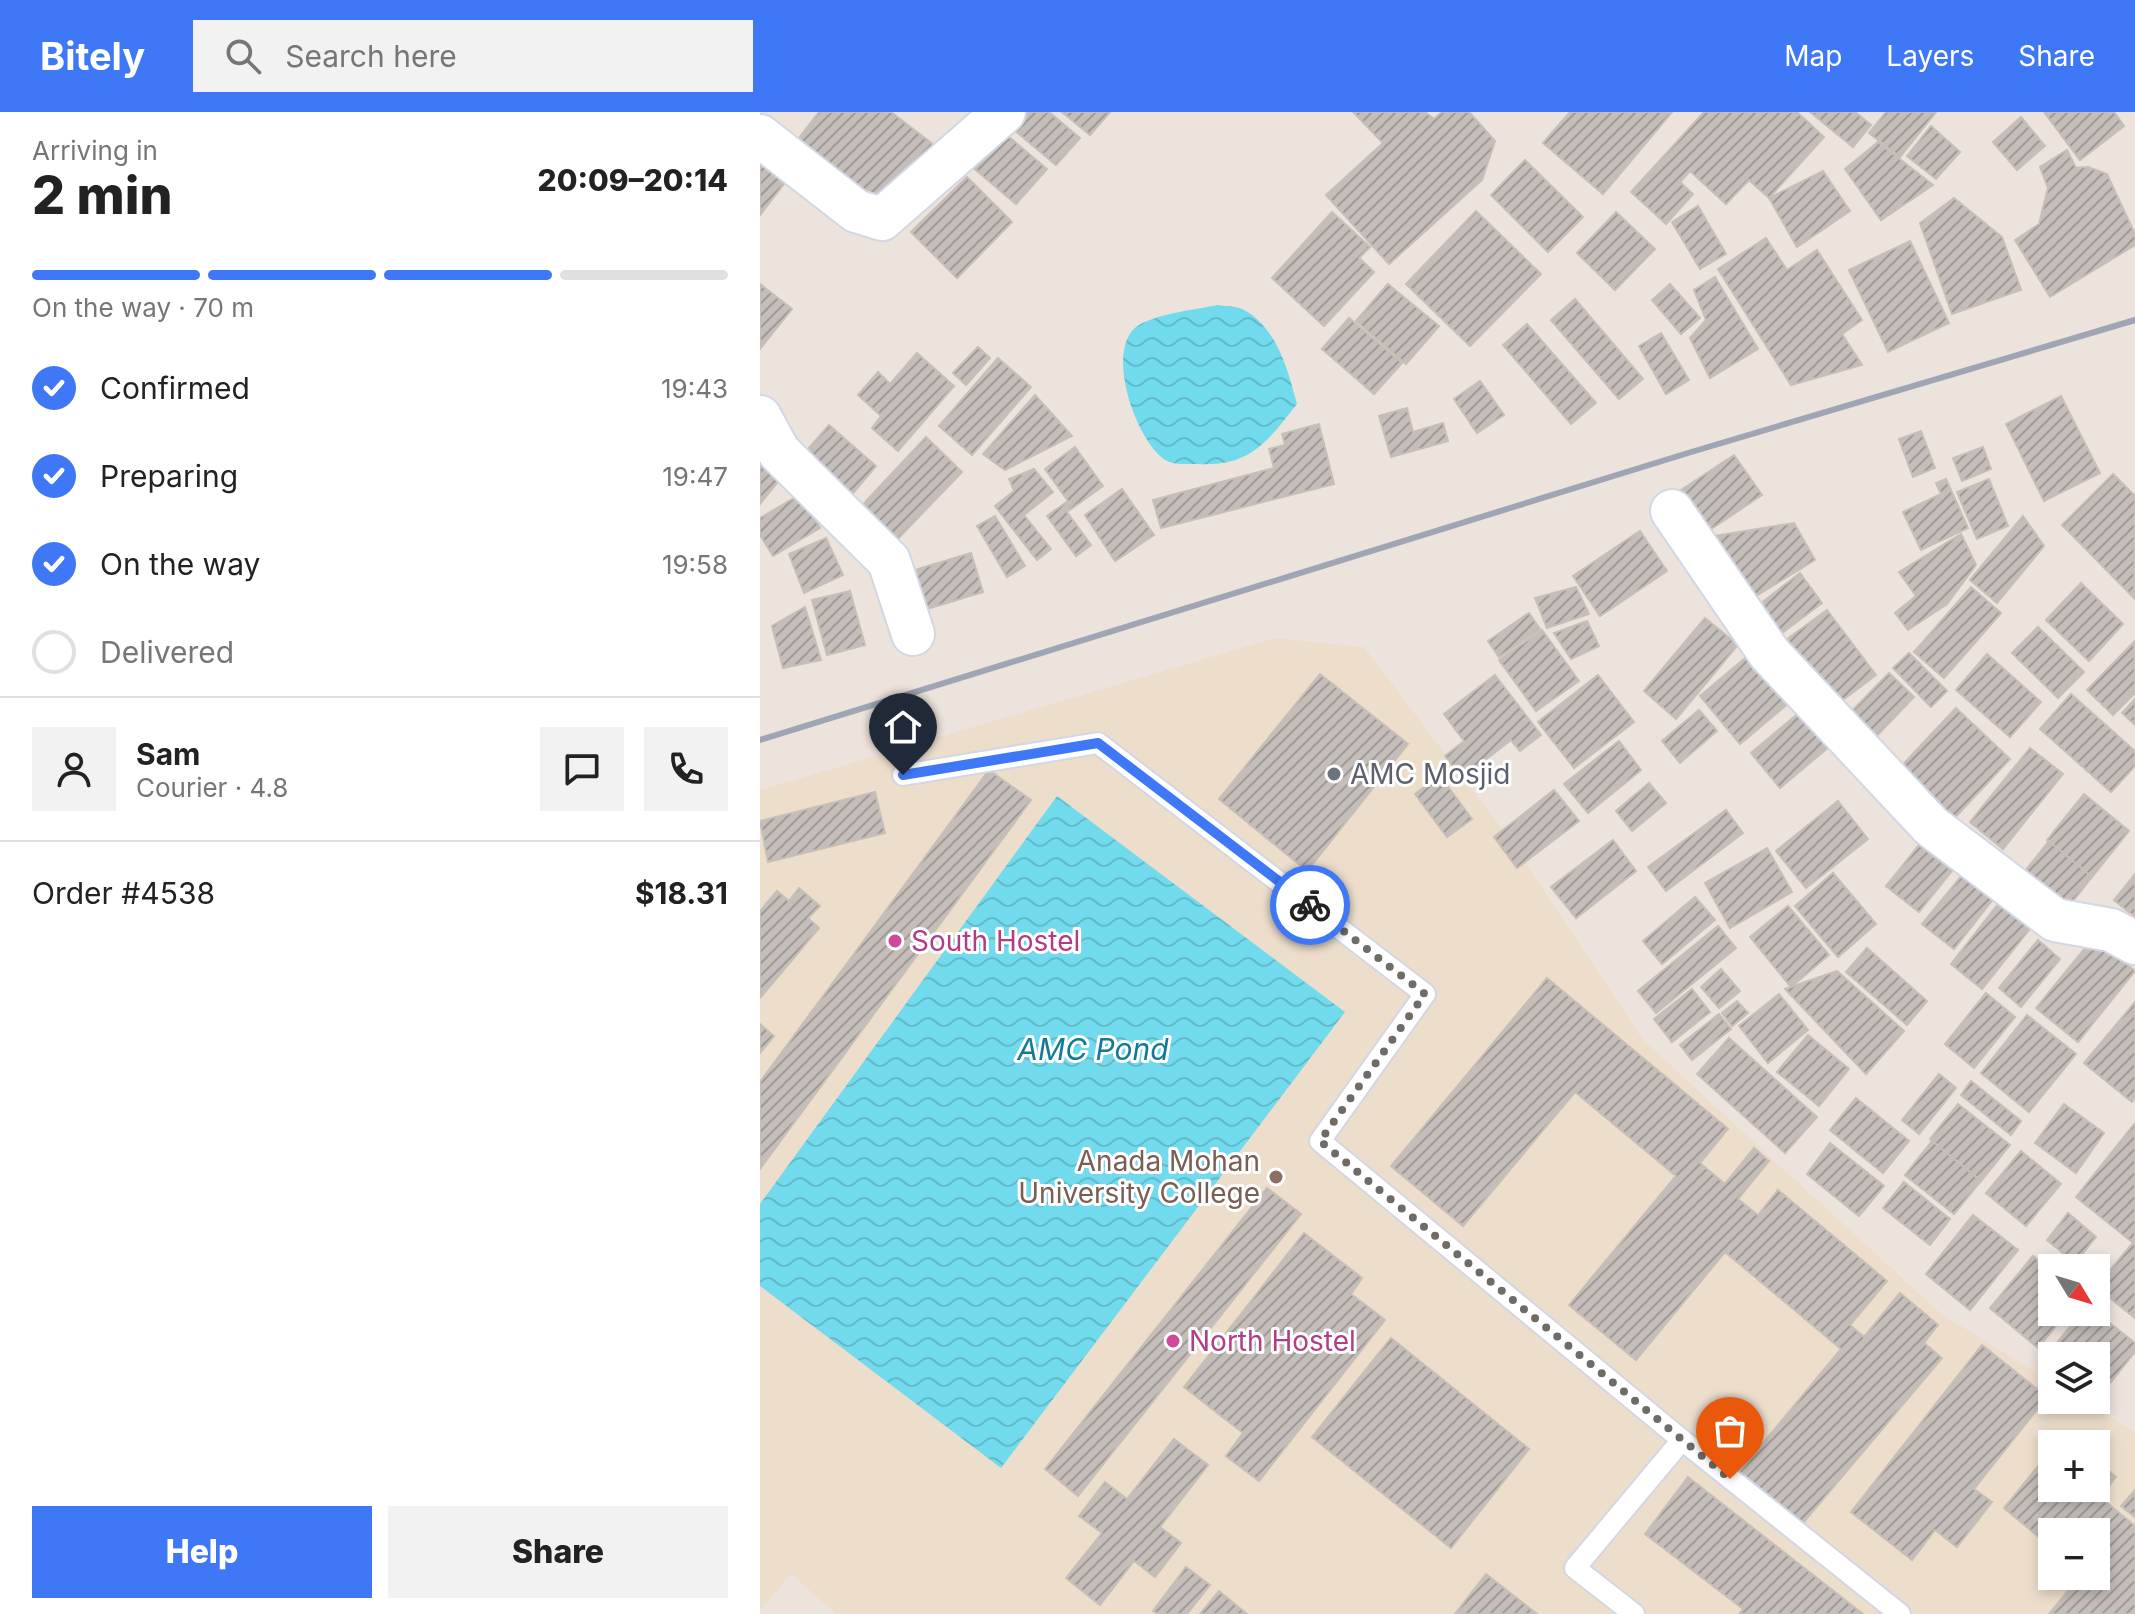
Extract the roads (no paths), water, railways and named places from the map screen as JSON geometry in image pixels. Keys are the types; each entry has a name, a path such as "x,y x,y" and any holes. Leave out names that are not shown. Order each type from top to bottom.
{"street":[{"path":"760,136 856,211 882,219 1004,112"},
{"path":"760,417 779,452 889,561 913,634"},
{"path":"1672,511 1769,653 1931,826 2055,920 2111,930 2135,943"}],"lane":[{"path":"903,775 1098,743 1425,994 1320,1141 1381,1188 1682,1440 1900,1614"},
{"path":"1634,1614 1575,1568 1682,1440"}],"water":[{"path":"1217,305 1242,309 1264,326 1279,350 1297,404 1266,440 1244,456 1216,464 1170,462 1156,451 1135,417 1124,373 1128,337 1139,325 1157,318"},
{"name":"AMC Pond","path":"1057,796 1345,1012 1001,1468 760,1286 760,1204"}],"railway":[{"path":"760,740 1688,453 2135,320"}],"place":[{"name":"AMC Mosjid","path":"1334,774"},
{"name":"South Hostel","path":"895,941"},
{"name":"Anada Mohan University College","path":"1276,1177"},
{"name":"North Hostel","path":"1173,1341"}]}
